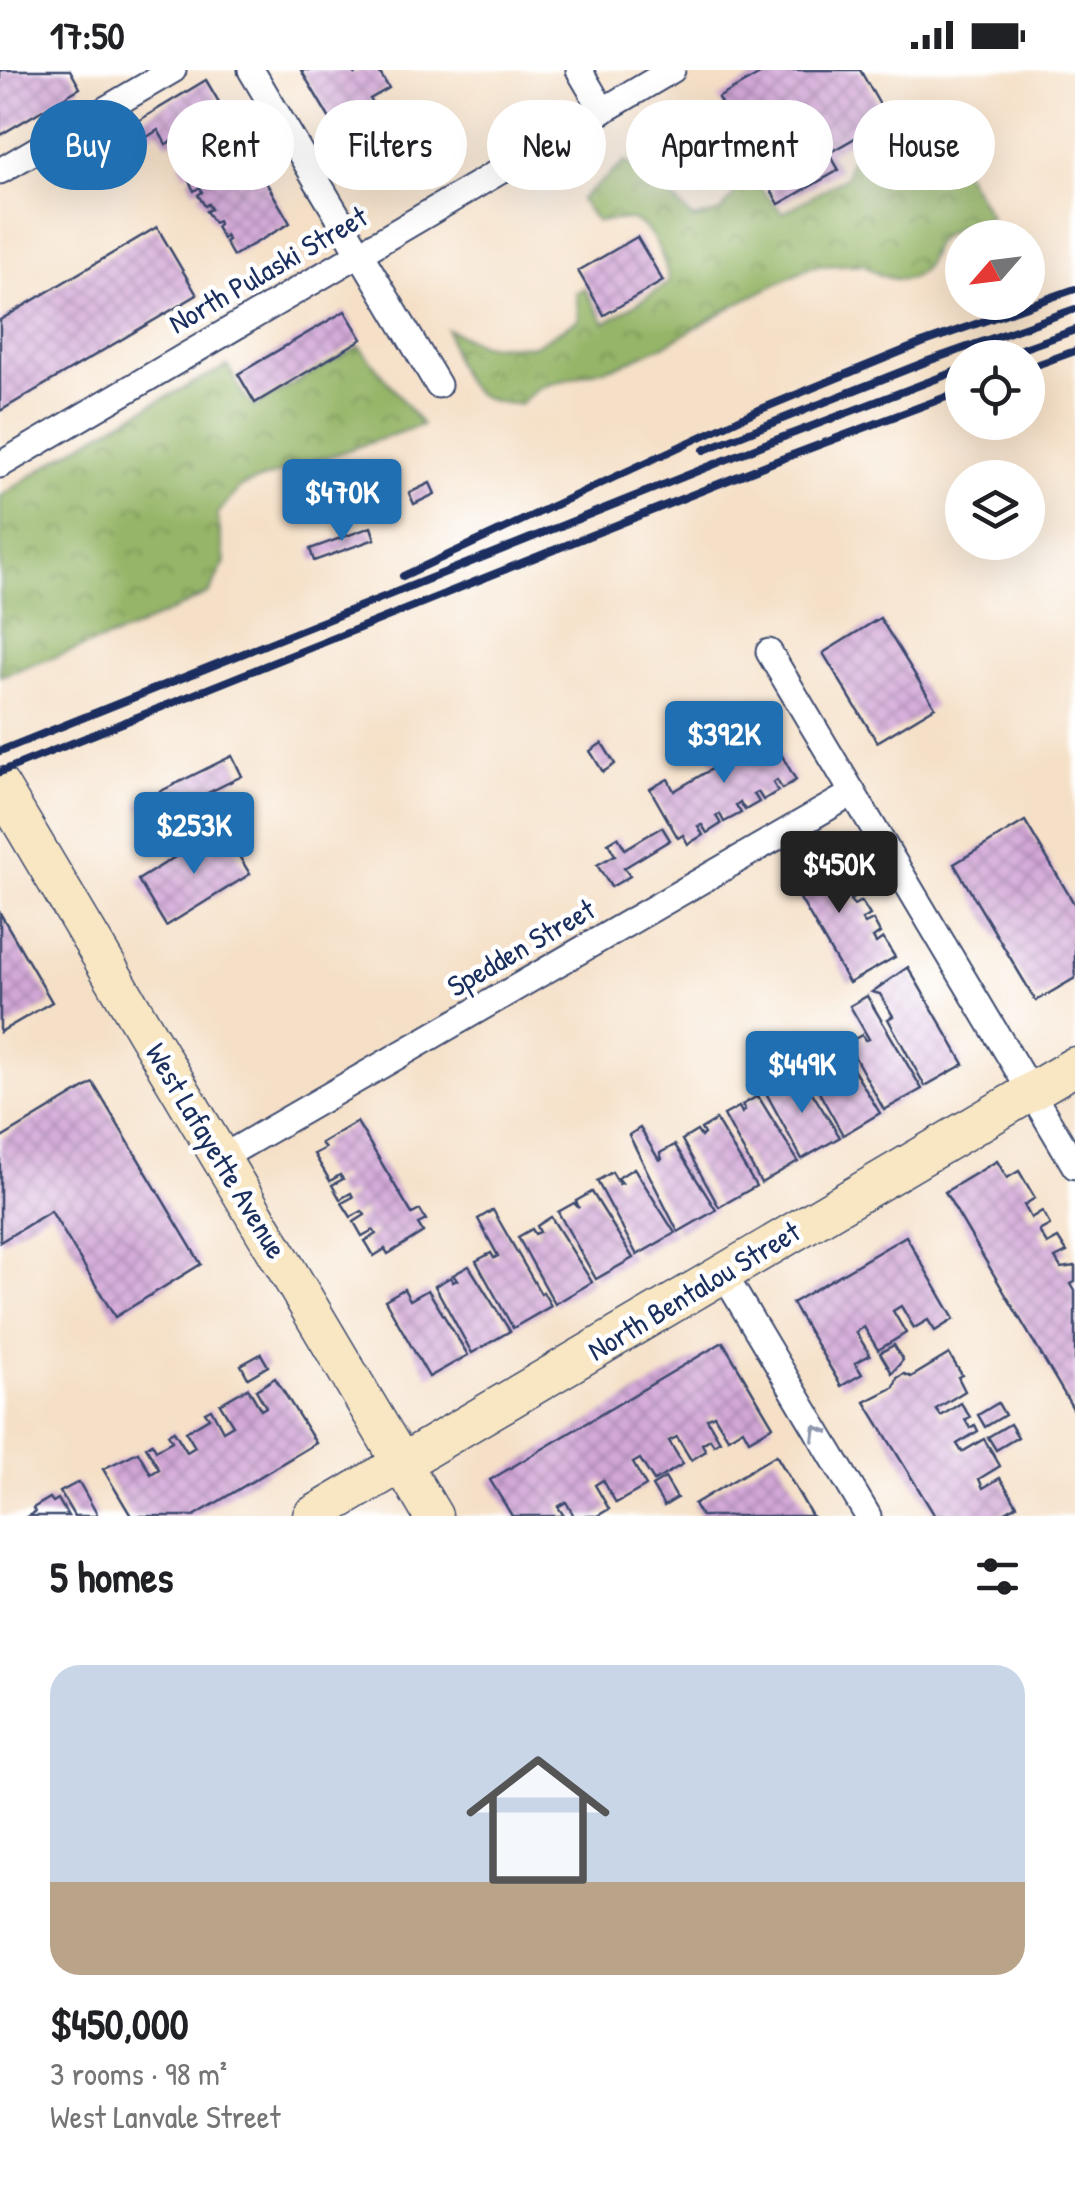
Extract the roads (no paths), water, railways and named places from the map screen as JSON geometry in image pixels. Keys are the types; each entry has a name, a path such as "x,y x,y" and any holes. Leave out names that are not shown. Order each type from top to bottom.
{"street":[{"path":"0,171 173,70"},
{"path":"250,70 438,385"},
{"path":"579,70 597,100"},
{"name":"North Pulaski Street","path":"606,109 672,70"},
{"name":"North Pulaski Street","path":"0,465 487,179"},
{"path":"769,652 1075,1166"},
{"name":"West Lafayette Avenue","path":"0,786 433,1516"},
{"name":"Spedden Street","path":"221,1158 854,794"},
{"name":"North Bentalou Street","path":"312,1516 1075,1066"},
{"path":"723,1274 868,1516"}],"railway":[{"path":"403,576 754,412 922,343 1075,289"},
{"path":"704,450 928,361 1075,309"},
{"path":"1045,341 1075,330"},
{"path":"1045,362 1075,351"},
{"path":"0,751 945,375"},
{"path":"0,772 771,463 945,397"}]}
